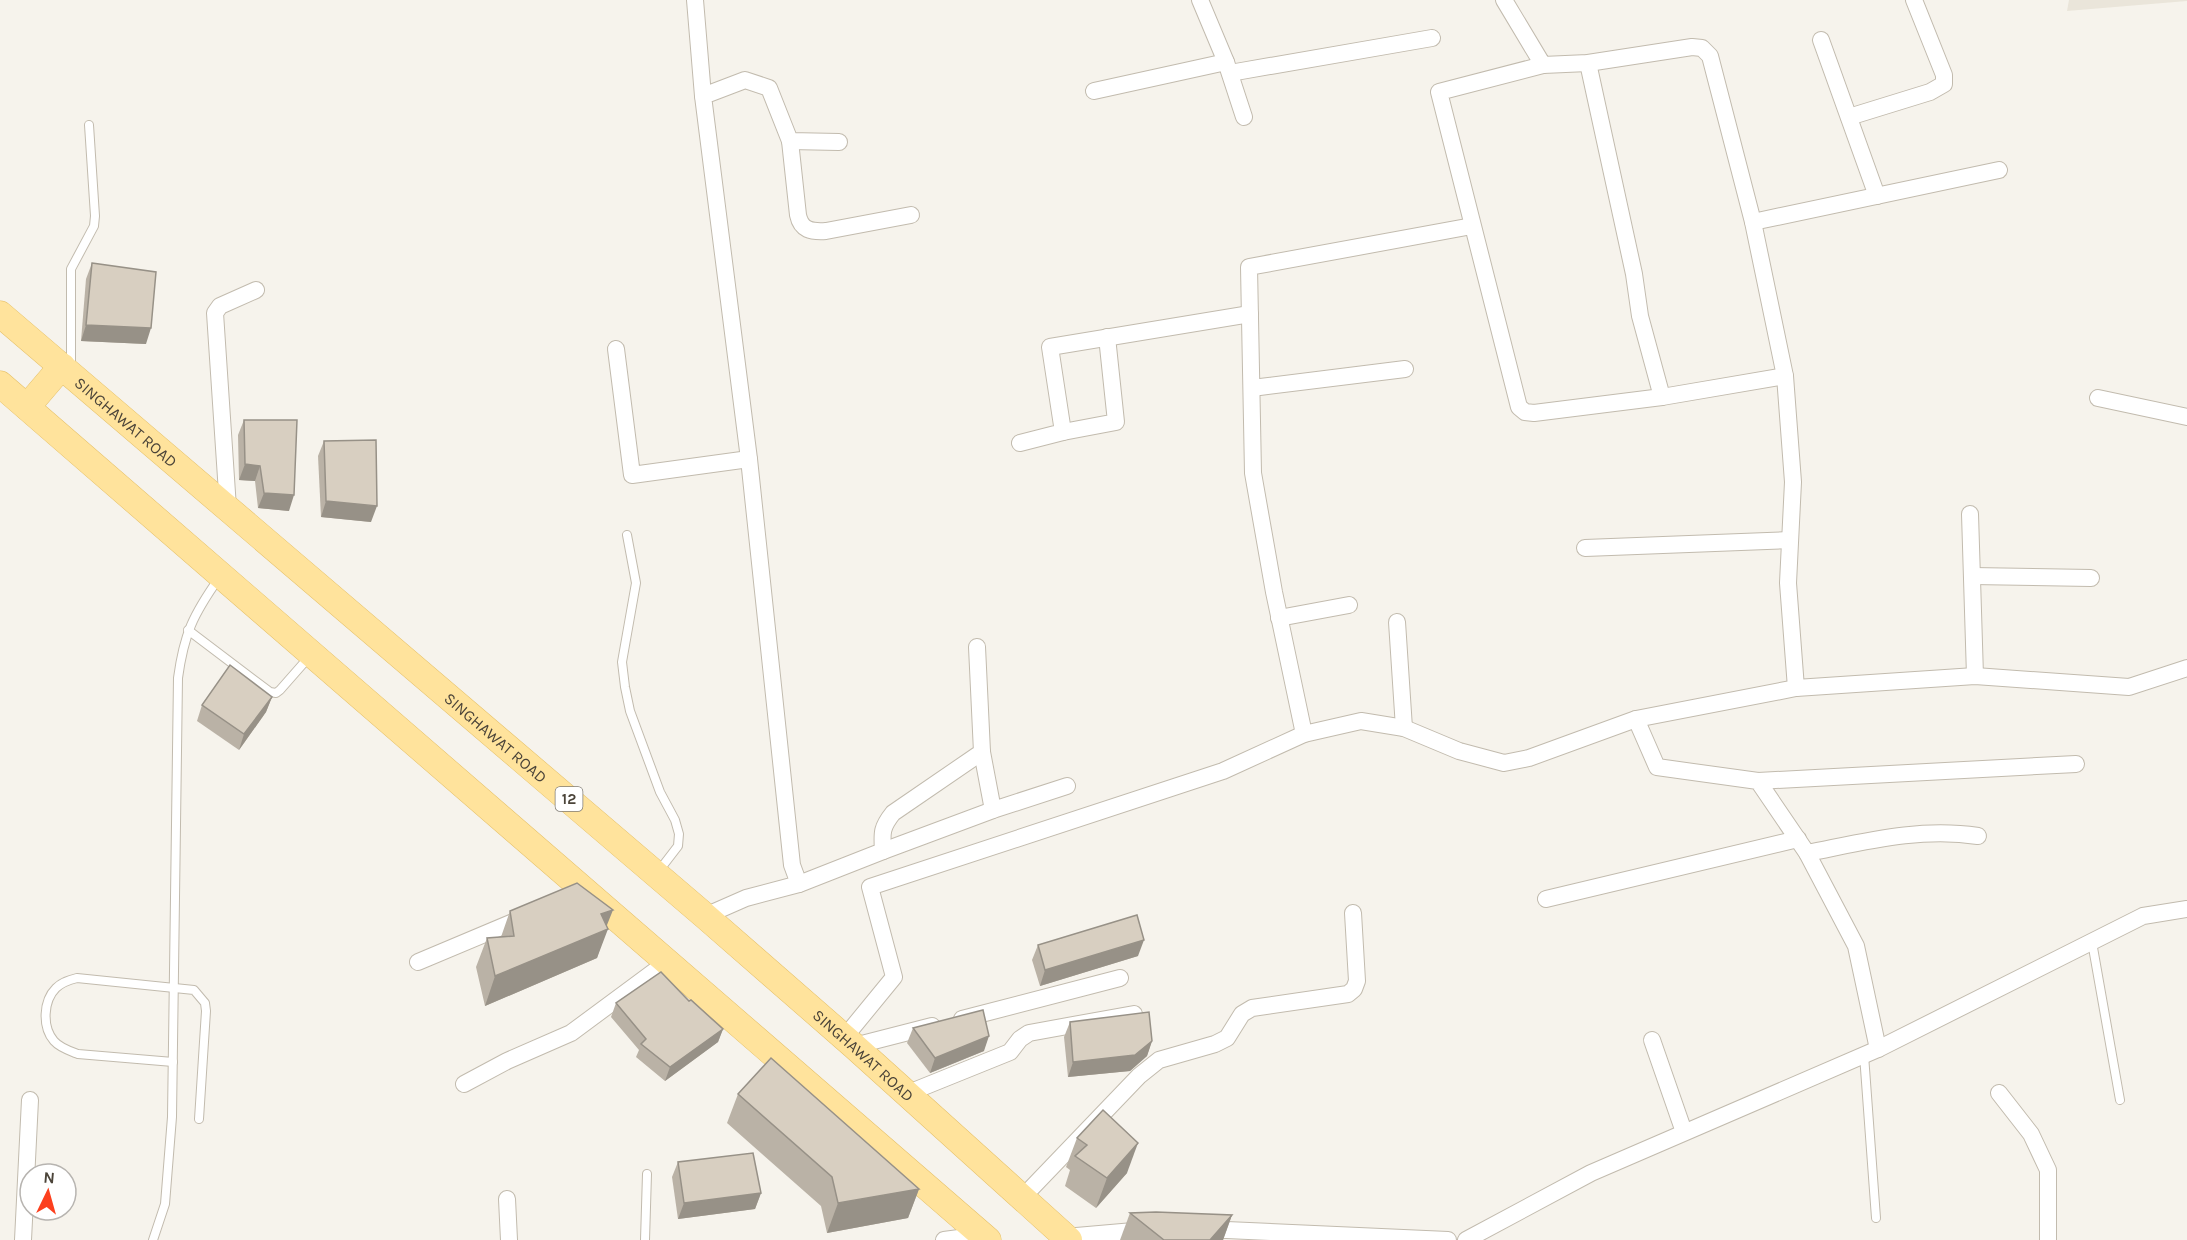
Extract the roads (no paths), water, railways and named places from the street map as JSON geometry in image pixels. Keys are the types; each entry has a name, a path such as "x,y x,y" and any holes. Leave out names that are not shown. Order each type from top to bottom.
{"main road":[{"name":"SINGHAWAT ROAD","path":"0,314 705,916 1067,1238"},
{"path":"27,407 66,370"},
{"path":"0,384 312,654 577,897 667,962 985,1238"}],"street":[{"path":"695,0 703,96 749,459 792,865 799,884"},
{"path":"1200,0 1228,67 1244,117"},
{"path":"1504,0 1543,65"},
{"path":"1849,117 1930,92 1944,84 1944,75 1914,0"},
{"path":"1095,91 1228,67 1432,38"},
{"path":"1821,40 1877,195"},
{"path":"1785,376 1662,397 1534,413 1525,412 1519,407 1440,92 1543,65 1588,63 1692,47 1702,48 1710,56 1753,222 1785,376 1793,482 1788,583 1796,688"},
{"path":"1588,63 1634,274 1640,316 1662,397"},
{"path":"703,96 745,80 769,88 790,141 798,215 804,227 815,231 826,231 911,215"},
{"path":"790,141 839,142"},
{"path":"1753,222 1999,170"},
{"path":"1304,734 1279,618 1253,473 1250,267 1472,226"},
{"path":"228,508 215,313 220,306 256,290"},
{"path":"1063,432 1050,347 1250,314"},
{"path":"1020,443 1116,422 1107,337"},
{"path":"616,349 632,475 749,459"},
{"path":"1252,388 1406,369"},
{"path":"2098,398 2187,417"},
{"path":"1970,514 1975,676"},
{"path":"1585,548 1790,540"},
{"path":"1972,576 2091,578"},
{"path":"1279,618 1349,605"},
{"path":"1397,622 1404,728"},
{"path":"977,647 982,752 993,810"},
{"path":"849,1042 894,977 870,887 1223,771 1304,734 1361,721 1404,728 1459,751 1504,763 1529,758 1636,719 1796,688 1975,676 2129,687 2187,669"},
{"path":"1636,719 1657,767 1758,781 2076,764"},
{"path":"883,851 884,824 893,813 982,752"},
{"path":"1758,781 1802,846 1856,946 1871,1052"},
{"path":"705,916 746,898 799,884 993,810 1067,786"},
{"path":"1546,899 1802,846 1901,834 1952,832 1978,836"},
{"path":"1466,1240 1591,1173 1871,1052 2143,916 2187,909"},
{"path":"418,962 535,913"},
{"path":"1022,1198 1128,1085 1159,1060 1215,1044 1227,1038 1242,1014 1251,1008 1348,994 1354,989 1357,981 1353,913"},
{"path":"464,1084 507,1061 571,1033 667,962"},
{"path":"849,1042 1120,978"},
{"path":"906,1094 1010,1052 1020,1039 1029,1033 1134,1014"},
{"path":"1652,1040 1684,1132"},
{"path":"1999,1093 2031,1134 2048,1170 2048,1240"},
{"path":"23,1240 30,1100"},
{"path":"507,1199 509,1240"},
{"path":"1185,1228 1448,1240"},
{"path":"1067,1238 1162,1229"},
{"path":"944,1240 985,1238"}],"lane":[{"path":"66,370 71,269 87,242 94,226 95,216 89,125"},
{"path":"627,535 636,583 622,662 625,687 630,711 660,792 675,820 679,834 678,846 656,874"},
{"path":"153,1240 165,1204 172,1117 178,678 182,648 188,630 201,603 221,575"},
{"path":"188,630 270,692 276,693 280,690 312,654"},
{"path":"2092,942 2120,1100"},
{"path":"173,1062 78,1054 69,1051 54,1041 47,1029 46,1014 49,998 56,988 66,981 77,978 194,990 205,1003 200,1119"},
{"path":"1871,1052 1876,1218"},
{"path":"645,1240 647,1174"}]}
